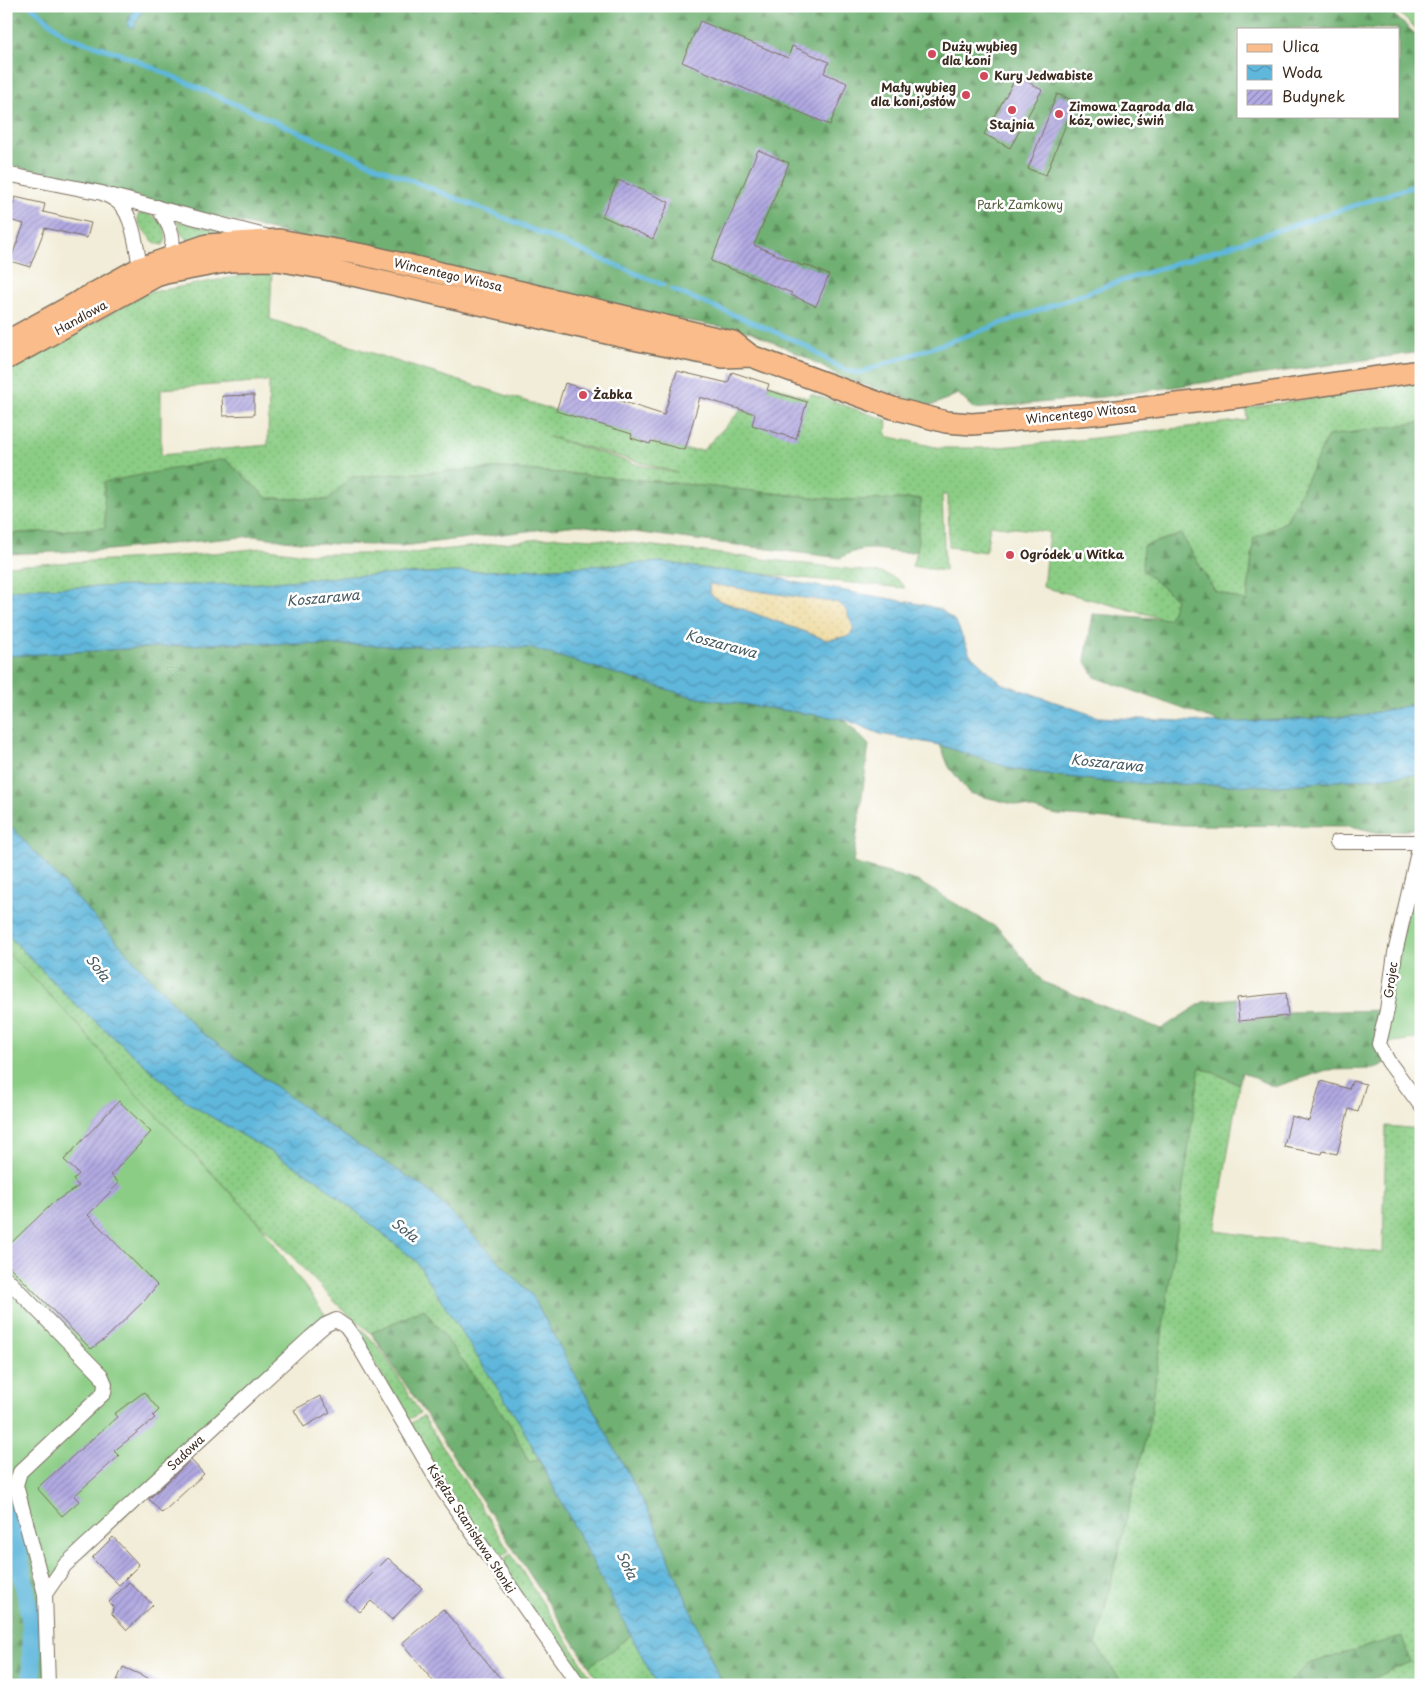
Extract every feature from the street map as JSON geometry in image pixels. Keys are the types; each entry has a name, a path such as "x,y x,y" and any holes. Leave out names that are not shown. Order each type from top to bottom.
{"main road":[{"name":"Wincentego Witosa","path":"148,272 168,258 207,245 279,240 364,255 733,342 751,356 893,408 946,422 972,424 1092,414 1245,396 1421,371"},
{"name":"Wincentego Witosa","path":"148,272 191,268 230,261 277,260 322,268 633,339 723,357 751,356"},
{"name":"Handlowa","path":"6,342 148,272"},
{"name":"Handlowa","path":"6,359 148,272"}],"street":[{"path":"6,174 102,193 279,240"},
{"path":"102,193 120,204 125,211 148,272"},
{"path":"157,207 173,234 168,258"},
{"path":"1337,842 1420,842"},
{"name":"Grojec","path":"1420,842 1395,953 1387,1010 1379,1044 1388,1060 1421,1106"},
{"path":"6,1278 101,1375 105,1384 104,1393 20,1472 16,1485 45,1594 48,1685"},
{"name":"Sadowa","path":"45,1594 65,1565 310,1338 325,1325 336,1320"},
{"name":"Księdza Stanisława Słonki","path":"336,1320 346,1327 354,1338 444,1492 578,1685"}],"green space":[{"name":"Park Zamkowy","path":"6,6 1384,6 1421,39 1421,352 1102,397 974,409 958,394 931,406 841,377 799,354 752,332 654,315 223,219 126,194 71,177 6,165"},
{"path":"1391,6 1421,6 1421,33"},
{"path":"143,213 153,216 162,224 166,234 166,240 163,245 155,243 138,222 138,215"},
{"path":"178,221 221,231 225,234 189,240 186,239 180,230"},
{"path":"272,270 270,319 405,364 632,434 631,438 650,444 656,442 685,450 703,450 741,410 758,415 769,384 807,398 811,394 887,420 886,436 940,448 988,448 1078,440 1247,420 1246,408 1421,383 1421,423 1328,436 1286,522 1254,538 1247,602 1215,591 1181,534 1142,570 1176,599 1169,620 1043,587 1049,532 990,525 986,552 949,547 948,495 942,495 945,571 912,566 917,551 921,499 841,500 501,468 351,477 328,500 267,498 225,459 105,528 6,534 6,372 147,293","holes":["269,381 268,445 161,455 161,389","550,437 677,473 639,465"]},
{"path":"1421,422 1421,703 1358,716 1222,723 1095,677 1085,660 1093,614 1169,619 1176,599 1142,570 1143,546 1181,534 1215,591 1247,602 1254,538 1286,522 1328,436"},
{"path":"225,459 267,498 328,500 351,477 501,468 841,500 921,499 917,551 897,552 871,549 852,552 840,558 578,525 402,546 308,543 253,536 109,550 6,554 6,534 105,528 104,482"},
{"path":"557,537 595,539 881,573 894,578 905,588 708,569 662,562 351,576 248,584 33,588 6,591 6,566 194,555 262,548 306,554 405,554"},
{"path":"227,643 531,648 693,697 844,719 869,745 853,863 917,881 999,929 1043,982 1161,1029 1203,1002 1237,998 1239,1021 1288,1016 1287,1012 1387,1010 1379,1044 1388,1061 1375,1069 1327,1070 1274,1087 1242,1072 1239,1084 1200,1067 1150,1420 1096,1645 1124,1685 722,1685 652,1518 532,1295 427,1189 332,1128 198,1030 6,821 6,656"},
{"path":"940,745 1016,770 1114,783 1278,786 1421,774 1421,826 1407,830 1379,833 1351,826 1183,825 1057,815 969,793 949,767"},
{"path":"1421,842 1421,1038 1379,1044"},
{"path":"6,933 70,999 188,1103 315,1178 416,1261 521,1425 539,1460 529,1462 510,1424 424,1309 371,1333 341,1308 137,1095 73,1019 6,951"},
{"path":"6,951 73,1019 137,1095 258,1222 327,1317 45,1594 16,1485 6,1469"},
{"path":"1199,1066 1239,1084 1215,1231 1383,1253 1386,1126 1421,1129 1421,1685 1124,1685 1096,1645 1150,1420"},
{"path":"424,1309 510,1424 529,1462 539,1460 631,1635 589,1666 439,1434 371,1333"},
{"path":"350,1321 370,1337 398,1376 420,1413 408,1420"},
{"path":"423,1416 509,1551 497,1561 466,1517 410,1424"},
{"path":"6,1469 16,1485 45,1594 48,1685 6,1685 10,1609 6,1595"},
{"path":"511,1554 596,1685 584,1685 498,1563"},
{"path":"631,1635 657,1685 601,1685 589,1666"},
{"path":"1402,1636 1410,1662 1357,1685 1286,1685 1308,1664"}],"sand":[{"path":"709,583 839,603 846,610 854,629 849,636 827,640 718,600 710,594"}],"water":[{"path":"134,6 144,6 134,28 127,26"},
{"name":"Koszarawa","path":"662,562 708,569 764,574 799,583 940,609 956,622 970,654 1001,683 1098,717 1222,723 1358,716 1421,703 1421,774 1278,786 1114,783 1016,770 940,745 880,734 844,719 693,697 531,648 227,643 6,656 6,591 33,588 248,584 351,576","holes":["709,584 839,603 846,610 854,629 849,636 827,640 718,600 710,594"]},
{"name":"Soła","path":"6,821 198,1030 332,1128 427,1189 532,1295 652,1518 722,1685 657,1685 521,1425 416,1261 315,1178 188,1103 70,999 6,933"}],"building":[{"path":"700,21 788,58 792,46 829,62 824,73 847,83 830,125 682,62"},
{"path":"1017,76 1042,90 1010,148 984,134"},
{"path":"1057,94 1075,101 1046,175 1028,169"},
{"path":"758,150 789,163 754,245 829,275 816,306 791,295 792,293 711,261"},
{"path":"618,180 669,202 653,239 602,216"},
{"path":"15,197 45,204 43,212 91,223 87,238 45,228 30,267 10,261 24,224 9,220"},
{"path":"677,371 728,383 732,372 769,384 767,390 807,402 796,439 752,425 755,414 700,397 685,450 651,441 650,444 631,438 632,434 556,411 565,383 664,415"},
{"path":"254,395 254,415 223,416 222,396"},
{"path":"1286,993 1288,1016 1239,1021 1237,998"},
{"path":"1321,1081 1349,1089 1352,1081 1366,1084 1358,1112 1349,1109 1337,1154 1323,1151 1322,1154 1284,1147 1291,1116 1309,1121"},
{"path":"119,1101 151,1132 111,1175 119,1183 88,1215 157,1285 145,1300 105,1339 91,1349 6,1263 6,1249 54,1202 79,1186 73,1180 79,1174 64,1160"},
{"path":"144,1392 159,1410 153,1416 155,1418 114,1451 119,1456 74,1496 79,1501 62,1516 37,1488 117,1417 114,1414"},
{"path":"320,1396 330,1412 304,1427 294,1410"},
{"path":"191,1460 204,1474 162,1513 149,1499"},
{"path":"113,1537 139,1565 119,1585 92,1558"},
{"path":"388,1558 422,1588 392,1620 371,1601 360,1612 346,1600"},
{"path":"129,1582 153,1605 127,1630 112,1614 113,1606 109,1602"},
{"path":"443,1609 506,1685 436,1685 402,1643"},
{"path":"123,1667 164,1685 115,1685"}],"waterway":[{"path":"31,6 66,36 124,55 378,167 663,285"},
{"path":"671,289 798,342 833,364 859,373 1103,287 1421,184"},
{"path":"6,1503 12,1520 31,1621 32,1685"}],"place":[{"name":"Duży wybieg dla koni","path":"932,54"},
{"name":"Kury Jedwabiste","path":"984,76"},
{"name":"Mały wybieg dla koni,osłów","path":"966,95"},
{"name":"Stajnia","path":"1012,110"},
{"name":"Zimowa Zagroda dla kóz, owiec, świń","path":"1059,114"},
{"name":"Żabka","path":"583,395"},
{"name":"Ogródek u Witka","path":"1010,555"}]}
